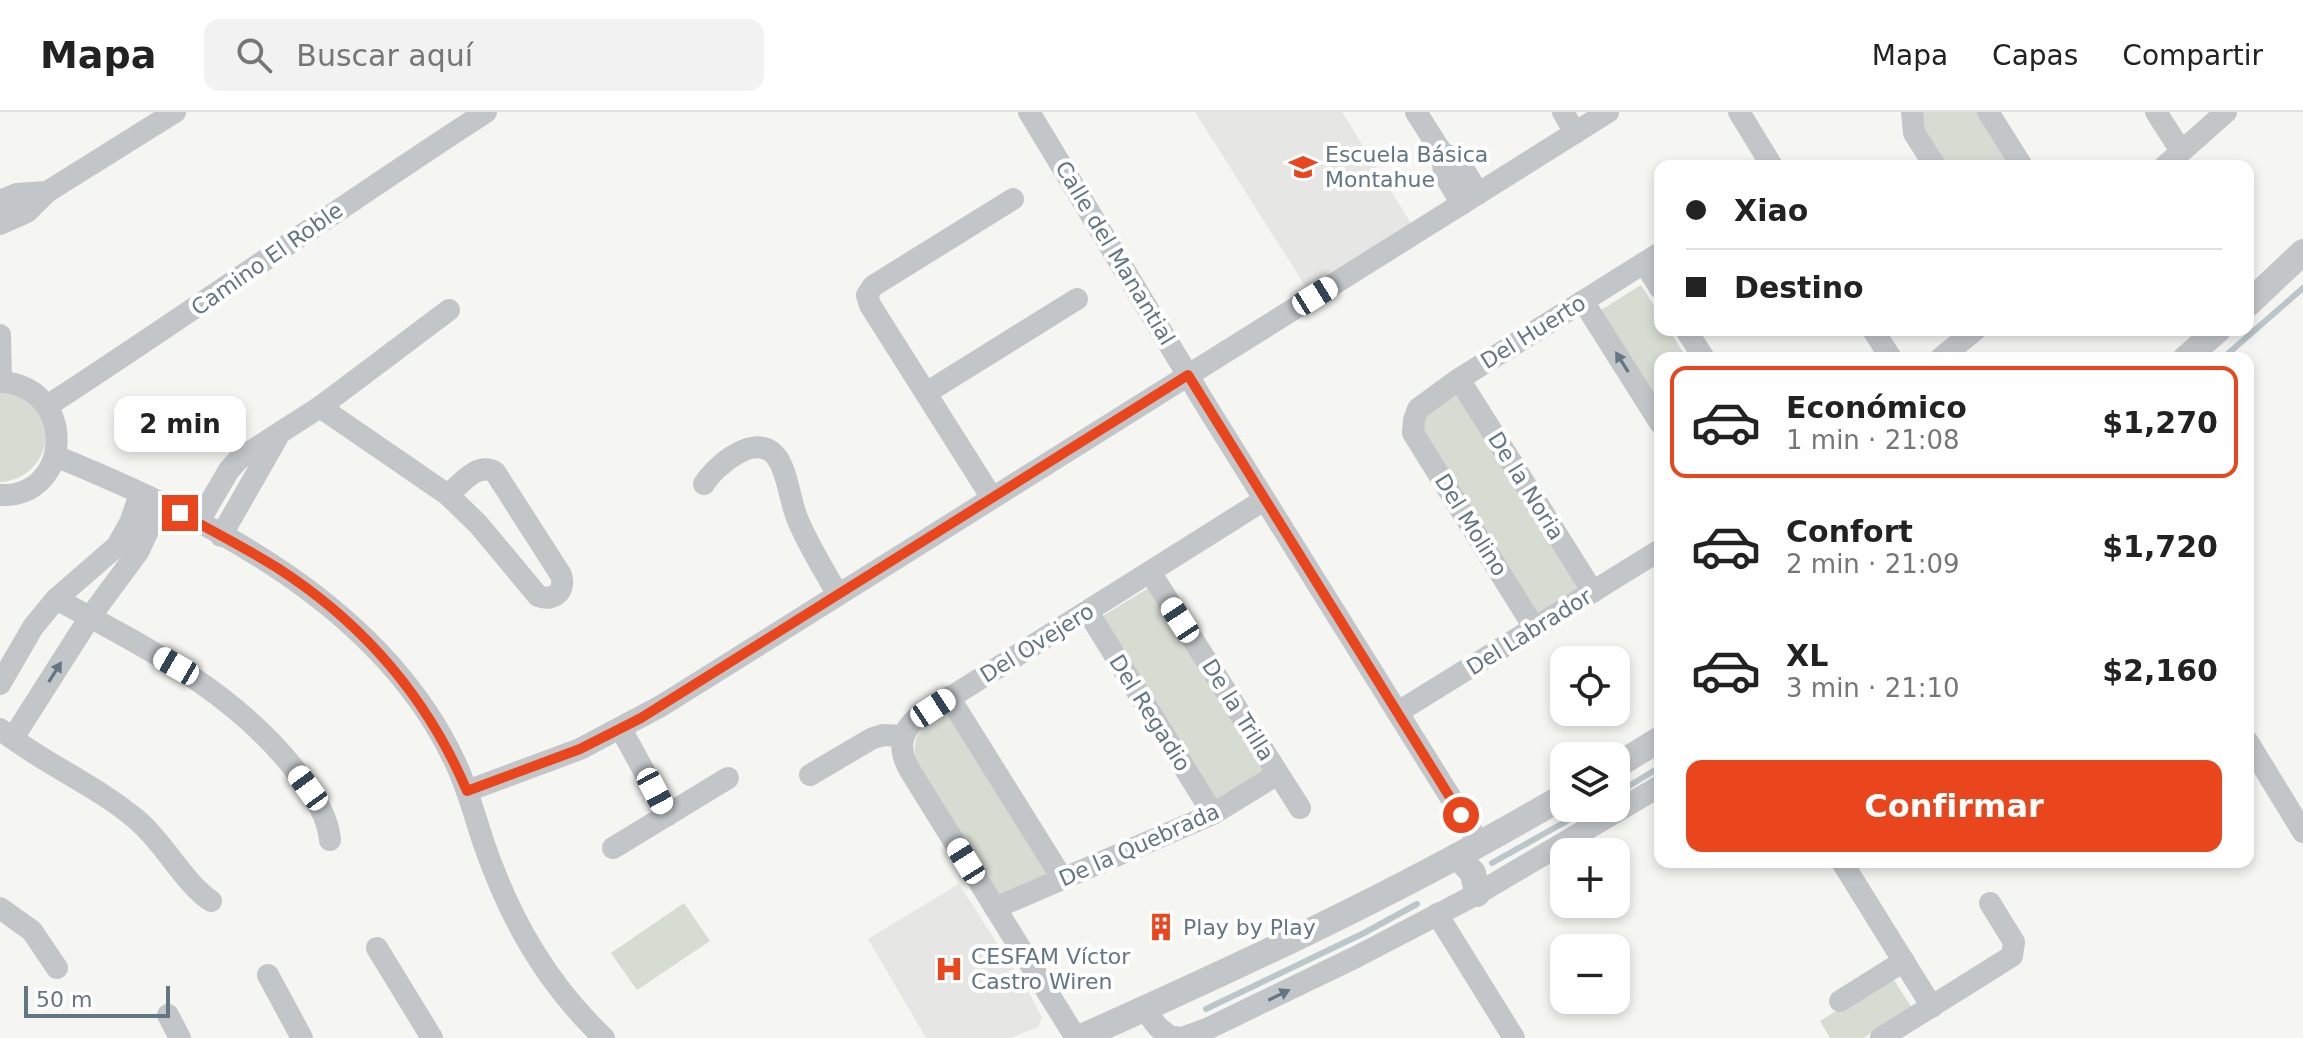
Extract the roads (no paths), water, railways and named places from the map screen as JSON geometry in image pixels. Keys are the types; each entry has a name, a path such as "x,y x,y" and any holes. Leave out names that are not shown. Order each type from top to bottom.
{"street":[{"name":"Camino El Roble","path":"47,406 213,298 348,202 486,112"},
{"name":"Calle del Manantial","path":"1029,112 1264,500 1398,712 1468,850"},
{"path":"1416,112 1442,153 1444,174 1470,199"},
{"path":"1563,112 1575,133"},
{"path":"467,791 580,749 621,729 1608,112"},
{"path":"1739,112 1768,160"},
{"path":"1912,112 1914,133 1931,160"},
{"path":"1988,112 2018,160"},
{"path":"2156,112 2173,159 2226,112"},
{"path":"7,210 27,192 47,192 169,114"},
{"path":"992,498 868,300 869,290 1013,199"},
{"path":"2254,298 2303,252"},
{"name":"Del Huerto","path":"1414,420 1418,409 1459,379 1652,258"},
{"path":"926,393 1077,299"},
{"path":"1583,301 1654,413"},
{"path":"198,523 233,465 320,407 449,310"},
{"path":"0,335 0,382 32,391 47,406 57,430 55,456 50,468 31,487 19,493 0,495"},
{"path":"1948,352 1968,336"},
{"path":"2193,352 2211,336"},
{"name":"De la Noria","path":"1459,379 1593,592"},
{"path":"320,407 448,495 478,524 538,596 548,598 558,594 563,585 561,575 495,472 479,469 448,495"},
{"name":"Del Molino","path":"1414,420 1413,433 1535,629"},
{"path":"221,536 278,437"},
{"path":"704,484 717,467 747,449 761,447 773,453 780,464 797,517 838,595"},
{"path":"55,456 161,503 221,536 310,590 375,647 429,715 467,791 502,892 527,943 560,991 604,1038"},
{"path":"140,494 119,559 90,617 7,734 120,806 160,843 194,886 211,901"},
{"name":"Del Ovejero","path":"903,736 916,719 949,697 1264,500"},
{"path":"0,684 22,642 56,599 145,539 161,503"},
{"name":"Del Labrador","path":"1398,712 1654,554"},
{"name":"De la Trilla","path":"1150,572 1300,808"},
{"path":"56,599 186,672 255,726 308,788 326,820 330,840"},
{"name":"Del Regadio","path":"1088,612 1213,814"},
{"path":"949,697 1062,878"},
{"path":"621,729 668,815"},
{"path":"810,775 877,736 903,736 902,752 909,769 1078,1038 1317,929 1550,804"},
{"path":"1630,757 1654,743"},
{"path":"2254,752 2303,832"},
{"name":"De la Quebrada","path":"995,908 1213,814 1278,774"},
{"path":"613,848 728,778"},
{"path":"1144,1009 1169,1036 1182,1038 1212,1033 1477,894 1654,790"},
{"path":"1468,850 1477,894"},
{"path":"1846,868 1932,1007"},
{"path":"1881,1038 2012,956 2014,942 1990,903"},
{"path":"0,908 32,931 57,968"},
{"path":"1437,914 1514,1038"},
{"path":"377,948 432,1038"},
{"path":"1840,1001 1904,961"},
{"path":"268,975 302,1038"},
{"path":"168,1015 180,1038"}],"waterway":[{"path":"2254,331 2303,288"},
{"path":"2230,352 2248,336"},
{"path":"1630,785 1654,771"},
{"path":"1492,863 1565,822"},
{"path":"1206,1009 1417,904"}],"place":[{"name":"Escuela Básica Montahue","path":"1303,167"},
{"name":"Play by Play","path":"1161,927"},
{"name":"CESFAM Víctor Castro Wiren","path":"949,969"}]}
